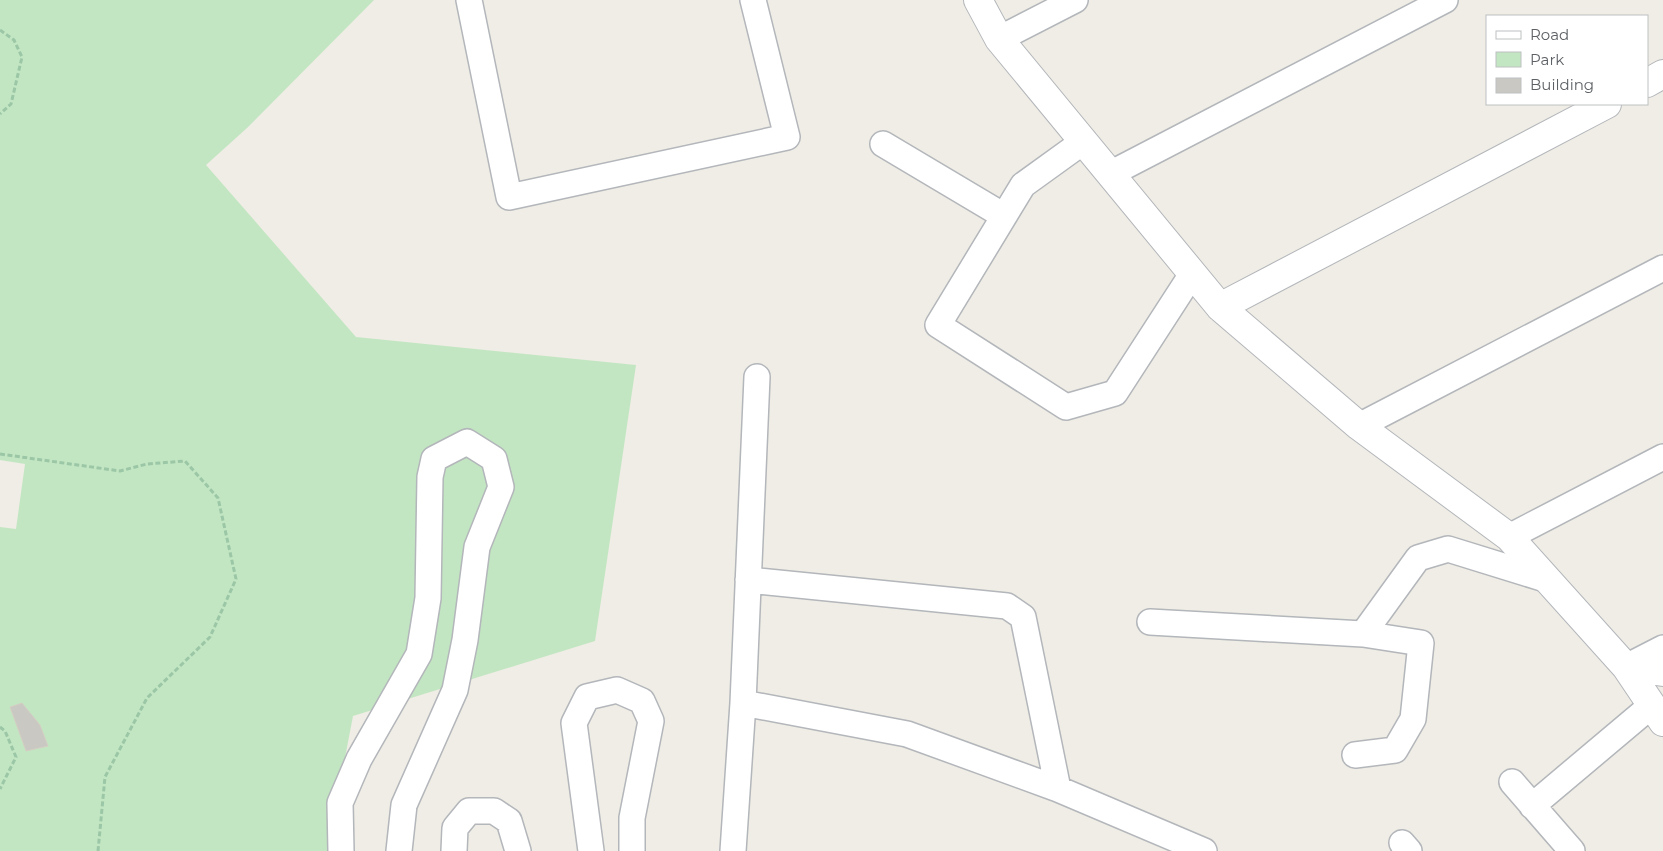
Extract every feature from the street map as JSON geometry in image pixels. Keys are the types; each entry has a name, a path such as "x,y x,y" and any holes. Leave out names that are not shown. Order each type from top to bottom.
{"street":[{"path":"469,0 509,198 787,137 753,0"},
{"path":"978,0 999,39 1220,307 1359,426 1509,537 1626,667 1657,714 1532,806"},
{"path":"999,39 1075,0"},
{"path":"1110,174 1446,0"},
{"path":"1648,82 1663,74"},
{"path":"1220,307 1605,105"},
{"path":"1084,141 1023,185 938,325 1066,407 1115,393 1192,274"},
{"path":"883,144 1004,216"},
{"path":"1359,426 1663,268"},
{"path":"734,851 743,703 757,377"},
{"path":"341,851 340,803 359,759 419,654 428,598 430,478 434,459 467,442 494,459 501,487 477,547 465,640 455,690 404,805 399,851"},
{"path":"1509,537 1663,457"},
{"path":"1362,634 1418,558 1448,549 1545,579"},
{"path":"748,580 1007,606 1023,616 1058,789"},
{"path":"1150,622 1362,634 1422,643 1413,719 1396,750 1355,755"},
{"path":"1626,667 1663,648"},
{"path":"1626,667 1663,672"},
{"path":"590,851 574,723 587,697 617,690 642,701 651,721 632,818 632,851"},
{"path":"743,703 907,734 1058,789 1204,851"},
{"path":"1512,782 1572,851"},
{"path":"454,851 455,828 469,812 494,811 509,821 518,851"}],"path":[{"path":"0,30 14,40 22,57 11,104 0,114"},
{"path":"0,454 120,471 147,464 184,462 218,498 236,579 210,637 147,698 105,777 98,851"},
{"path":"0,727 6,731 16,757 0,789"}],"green space":[{"path":"0,0 374,0 247,128 206,165 356,337 636,365 595,641 353,716 327,851 0,851 0,527 16,529 25,464 0,460"}],"building":[{"path":"22,703 40,725 48,746 26,751 10,707"}]}
